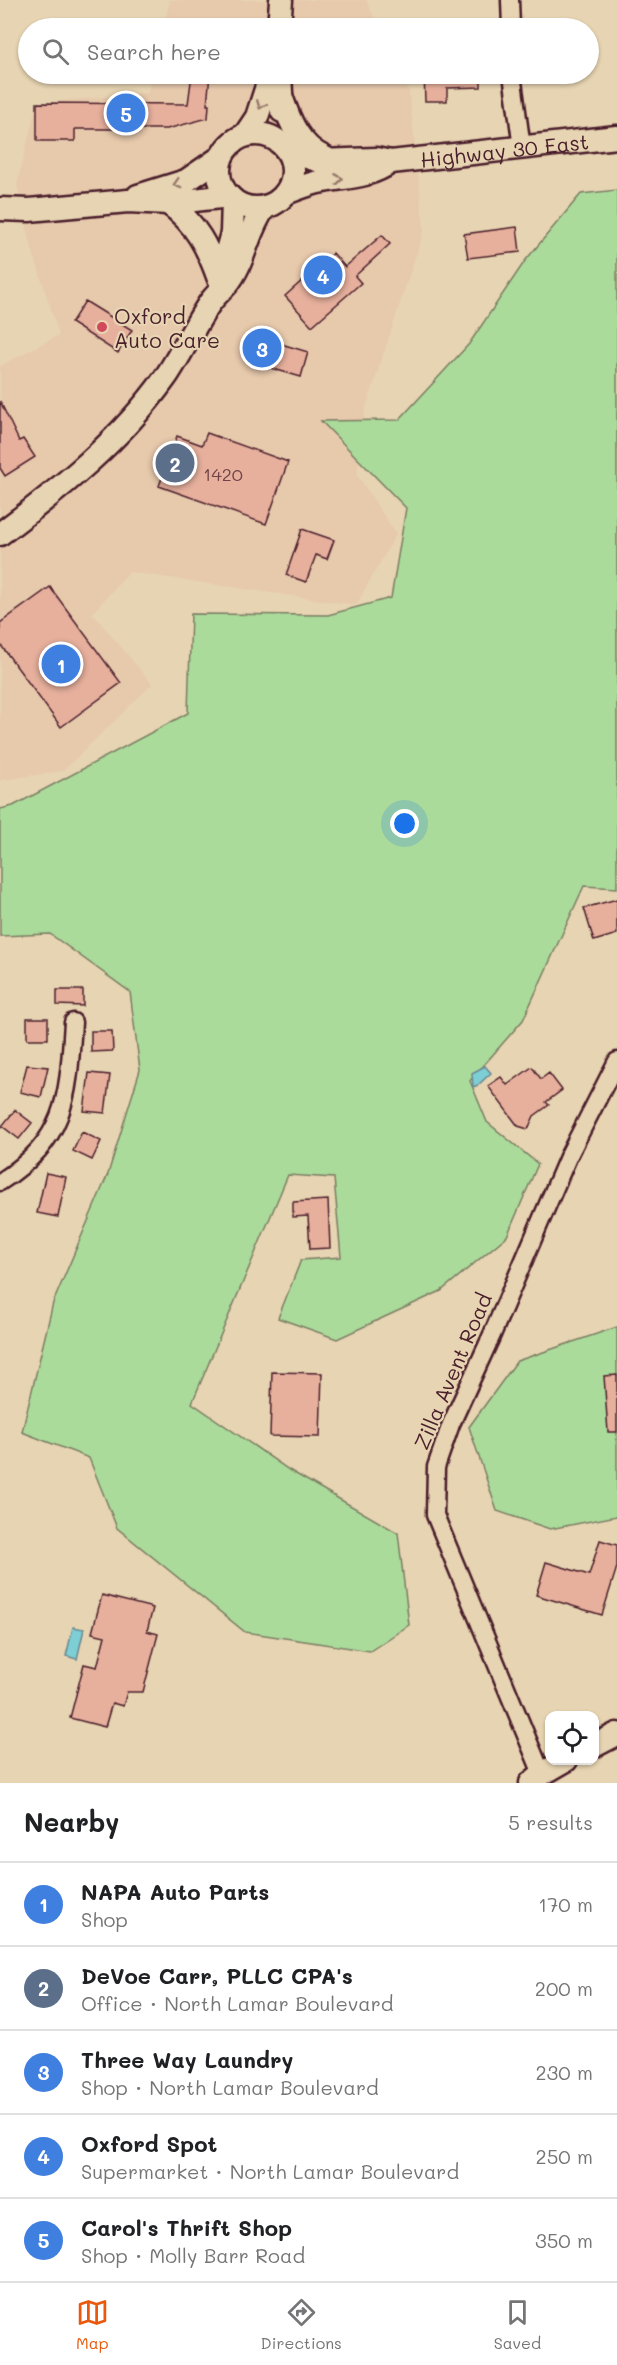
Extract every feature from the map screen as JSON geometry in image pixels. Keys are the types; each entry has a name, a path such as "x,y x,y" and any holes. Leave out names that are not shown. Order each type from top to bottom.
{"main road":[{"path":"280,18 281,0"},
{"path":"245,135 257,117 268,84"},
{"path":"221,157 218,174 224,190 231,198 248,207 265,207 273,204 286,193 294,172 286,148 281,84"},
{"path":"282,96 297,135 314,152 335,161"},
{"path":"129,201 151,191 186,181 221,157 231,143 245,135 262,134 278,140 286,148"},
{"name":"Highway 30 East","path":"286,148 311,159 335,161 376,159 391,162 617,137"},
{"name":"Highway 30 East","path":"286,193 317,182 376,172 391,162"},
{"path":"0,209 29,210 129,201 168,203 231,198"},
{"path":"0,534 54,494 117,434 165,378 217,287 230,247 233,222 231,198"},
{"path":"168,203 186,218 204,241 217,287"},
{"path":"217,287 227,283 240,263 253,226 265,207"},
{"path":"599,1743 617,1734"},
{"path":"536,1778 559,1765"}],"street":[{"path":"510,0 511,18"},
{"path":"513,84 522,148"},
{"path":"0,1182 33,1157 57,1123 65,1103 73,1022"},
{"name":"Zilla Avent Road","path":"536,1778 435,1515 436,1467 451,1424 568,1157 617,1061"}],"shaded area":[{"path":"170,0 366,0 374,18 166,18"},
{"path":"150,84 405,84 409,92 424,230 365,410 357,475 396,534 356,605 129,572 92,613 152,684 63,771 0,780 0,366 59,335 32,249 17,185 37,103 148,93"}],"green space":[{"path":"617,190 617,888 584,886 523,1020 470,1081 487,1122 538,1164 507,1236 441,1291 337,1339 278,1318 301,1260 341,1257 334,1178 288,1175 192,1403 289,1470 398,1533 409,1625 370,1651 245,1632 117,1528 89,1458 22,1432 53,1303 108,1174 140,1070 130,992 50,934 0,936 0,809 13,806 188,713 191,614 328,615 391,598 406,508 321,421 399,420 469,344 525,261 581,194"},
{"path":"617,1327 617,1516 550,1529 497,1511 469,1427 517,1361"}],"water":[{"path":"485,1066 491,1073 473,1087 472,1073"},
{"path":"73,1627 84,1629 77,1659 66,1656"}],"building":[{"path":"191,84 209,84 208,118 167,129 75,129 75,141 37,141 37,103 188,104"},
{"path":"424,84 481,84 481,87 447,88 447,101 425,101"},
{"path":"517,227 520,252 468,258 464,234"},
{"path":"382,235 390,244 355,276 361,283 312,326 285,296 333,253 345,267"},
{"name":"Oxford Auto Care","path":"85,301 132,330 118,353 71,323"},
{"path":"258,337 308,352 301,377 250,362"},
{"path":"0,401 19,441 23,439 35,457 5,476 0,468"},
{"path":"207,433 288,462 266,524 159,486 177,436 202,445"},
{"path":"302,529 334,540 327,559 316,555 306,582 286,575"},
{"path":"50,587 121,683 61,727 0,644 0,623"},
{"path":"617,899 617,934 594,941 584,908"},
{"path":"57,990 83,990 83,1006 57,1005"},
{"path":"27,1018 48,1018 48,1039 27,1039"},
{"path":"91,1031 112,1031 113,1051 91,1052"},
{"path":"27,1065 48,1067 41,1097 20,1092"},
{"path":"532,1067 541,1079 549,1073 562,1090 546,1102 549,1105 534,1116 528,1129 518,1126 488,1086 501,1077 507,1085"},
{"path":"89,1073 110,1075 105,1113 84,1111"},
{"path":"15,1110 32,1123 19,1139 2,1126"},
{"path":"82,1132 101,1141 92,1160 73,1151"},
{"path":"46,1173 66,1177 58,1217 37,1213"},
{"path":"328,1200 330,1248 310,1249 308,1216 293,1217 293,1202"},
{"path":"272,1372 322,1373 320,1437 270,1436"},
{"path":"617,1375 617,1432 608,1432 604,1376"},
{"path":"600,1540 617,1545 617,1567 602,1615 536,1595 546,1562 589,1575"},
{"path":"102,1595 153,1608 147,1631 158,1634 143,1692 127,1692 123,1706 112,1703 105,1727 70,1718 84,1664 97,1667 105,1636 92,1633"}],"place":[{"name":"Carol's Thrift Shop","path":"126,113"},
{"name":"Oxford Spot","path":"323,275"},
{"name":"Oxford Auto Care","path":"102,327"},
{"name":"Three Way Laundry","path":"262,348"},
{"name":"DeVoe Carr, PLLC CPA's","path":"175,463"},
{"name":"NAPA Auto Parts","path":"61,664"}]}
